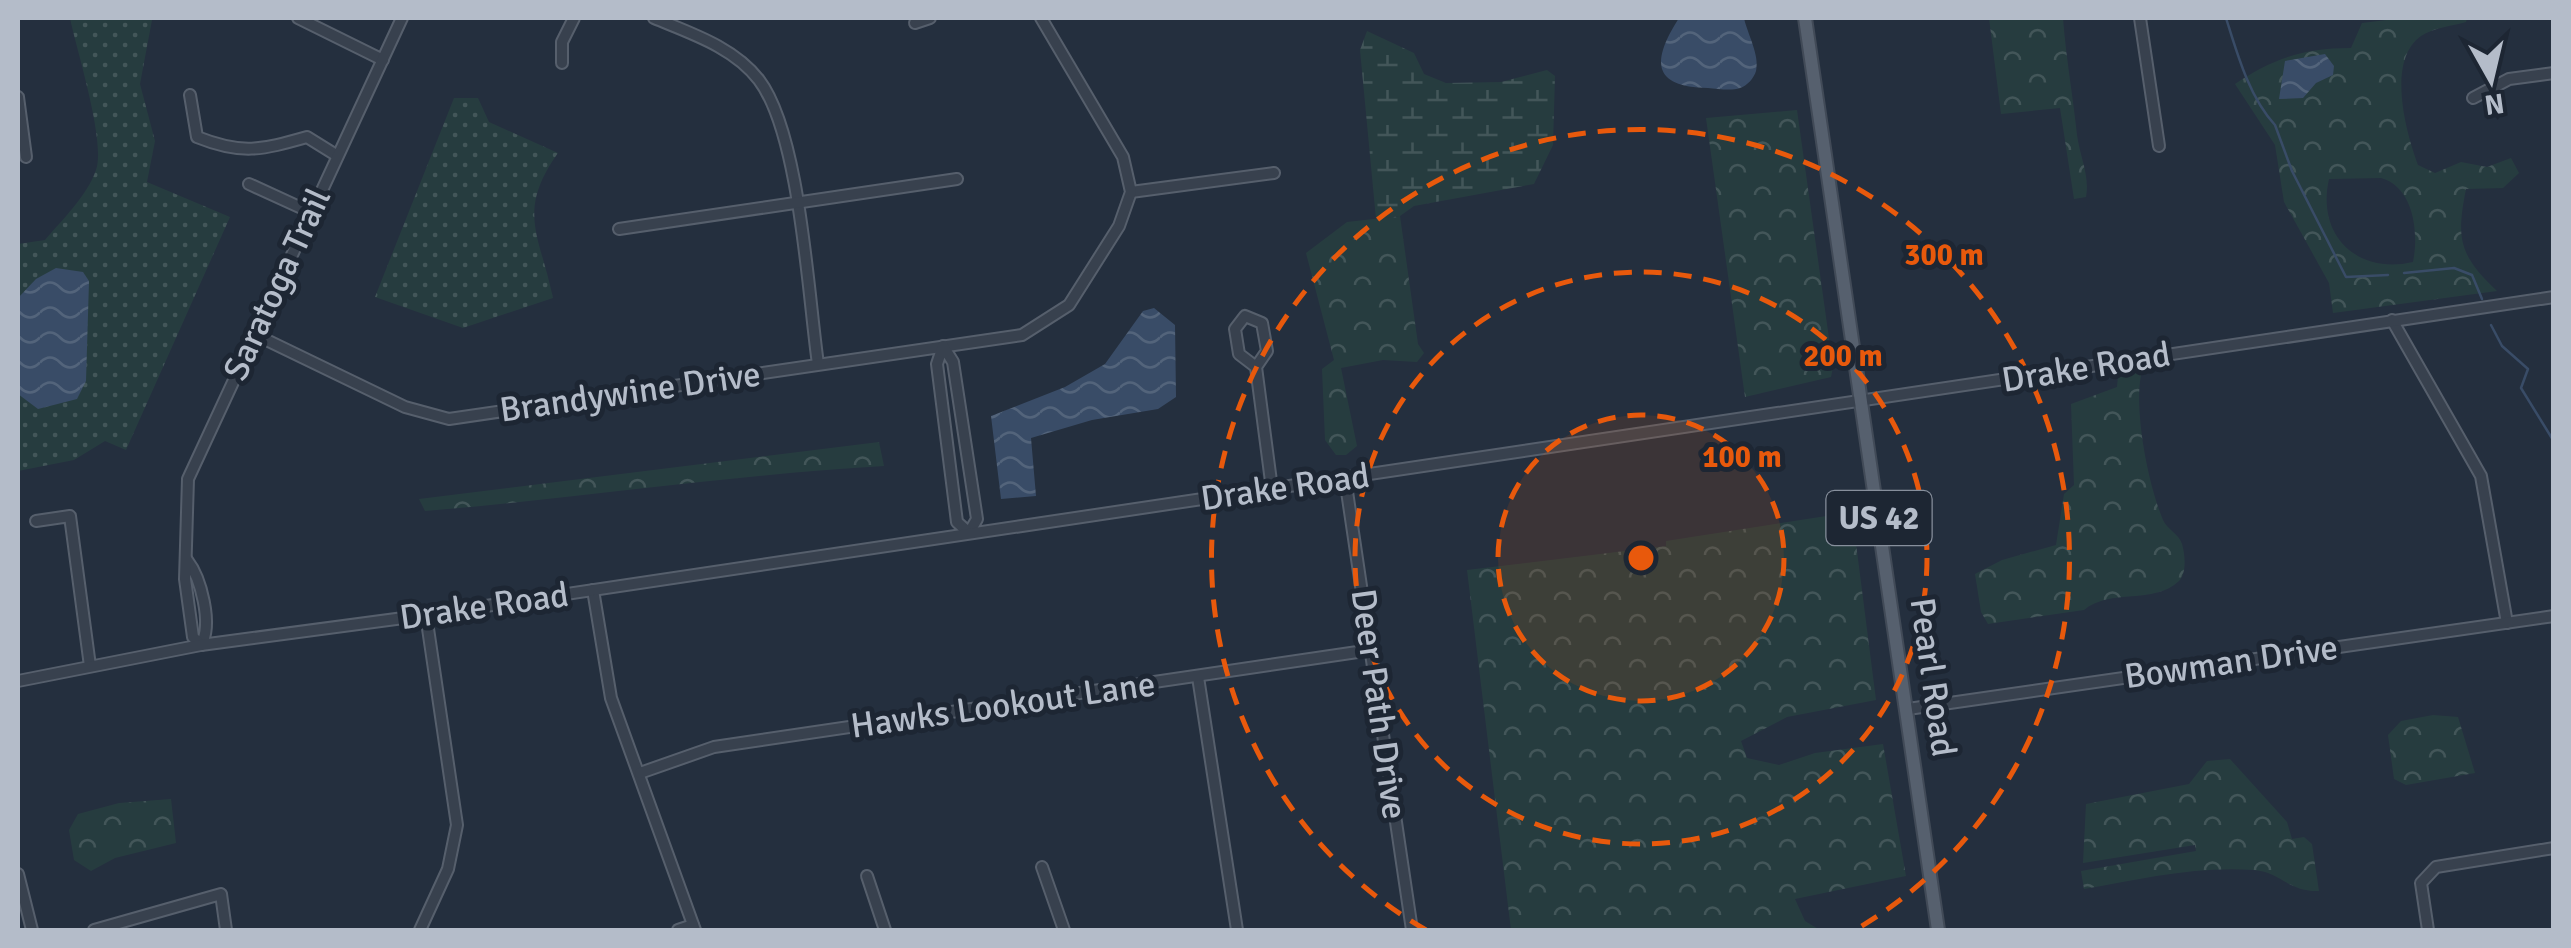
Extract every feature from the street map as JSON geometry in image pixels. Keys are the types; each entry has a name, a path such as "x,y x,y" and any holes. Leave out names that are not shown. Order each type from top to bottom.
{"main road":[{"name":"Pearl Road","path":"1805,18 1938,930"}],"street":[{"path":"298,18 383,60"},
{"name":"Saratoga Trail","path":"201,645 193,637 183,521 188,479 308,212 402,18"},
{"path":"562,63 562,42 574,18"},
{"path":"654,18 733,56 758,79 782,132 818,364"},
{"path":"916,23 930,18"},
{"path":"1041,18 1122,157 1131,192 1274,173"},
{"path":"2140,18 2159,146"},
{"path":"2473,98 2509,79 2554,73"},
{"path":"18,96 26,158"},
{"path":"190,96 197,137 231,151 261,151 307,138 336,155"},
{"path":"620,229 957,179"},
{"path":"249,184 308,212"},
{"name":"Brandywine Drive","path":"254,334 405,406 449,419 1022,335 1069,305 1119,226 1131,192"},
{"name":"Drake Road","path":"18,680 201,645 426,615 2554,297"},
{"path":"1256,367 1239,354 1235,329 1246,316 1262,323 1266,352 1256,367 1272,489"},
{"path":"2392,320 2481,476 2507,623"},
{"path":"944,346 953,362 977,519 969,534 957,522 936,364 944,346"},
{"name":"Deer Path Drive","path":"1344,478 1412,930"},
{"path":"36,521 70,516 90,666"},
{"path":"593,590 611,698 694,928 678,930"},
{"path":"420,930 448,869 456,825 426,615"},
{"name":"Bowman Drive","path":"1908,709 2554,616"},
{"name":"Hawks Lookout Lane","path":"640,774 714,747 1371,650"},
{"path":"1198,676 1237,930"},
{"path":"2428,930 2421,883 2436,867 2554,848"},
{"path":"1042,867 1064,930"},
{"path":"18,874 32,930"},
{"path":"867,876 885,930"},
{"path":"94,930 221,894 226,930"}],"green space":[{"path":"70,18 152,20 140,84 155,141 147,182 230,217 126,450 105,441 74,460 18,471 18,244 45,240 87,189 98,157 94,119"},
{"path":"1989,18 2063,18 2086,197 2074,199 2060,108 2001,114"},
{"path":"2403,18 2467,18 2466,22 2426,33 2410,47 2404,62 2402,98 2418,165 2435,173 2461,162 2487,167 2511,158 2519,173 2503,188 2466,189 2461,221 2464,245 2475,267 2497,291 2333,313 2329,283 2284,202 2275,145 2235,84 2290,56 2351,48 2362,23","holes":["2381,178 2392,183 2412,212 2415,238 2413,262 2393,265 2375,263 2346,247 2335,234 2327,199 2329,179"]},
{"path":"1367,31 1414,53 1424,74 1446,83 1501,82 1547,70 1555,76 1553,145 1534,184 1414,206 1400,216 1376,219 1360,50"},
{"path":"454,98 478,98 489,122 558,153 545,174 535,208 538,240 553,298 463,328 375,297"},
{"path":"1797,110 1833,367 1831,377 1745,397 1706,118"},
{"path":"1400,216 1418,344 1424,353 1417,362 1383,360 1341,368 1357,446 1346,455 1336,455 1325,440 1322,369 1334,360 1306,253 1347,222"},
{"path":"2137,372 2141,375 2139,408 2148,468 2163,520 2182,544 2182,578 2157,593 2106,600 2084,610 1988,624 1981,612 1975,574 2002,560 2056,545 2064,494 2074,485 2071,404 2117,387 2118,376"},
{"path":"879,442 884,466 425,511 419,499"},
{"path":"1852,512 1876,700 1787,717 1741,741 1747,758 1779,765 1815,753 1883,744 1906,876 1795,899 1805,921 1820,930 1511,930 1467,570 1666,546 1666,541"},
{"path":"2433,715 2458,717 2475,773 2406,785 2394,779 2388,735 2401,721"},
{"path":"2230,759 2287,822 2292,839 2304,837 2312,844 2319,891 2300,888 2271,874 2232,869 2169,874 2084,889 2081,871 2196,851 2195,845 2083,863 2086,804 2189,784 2207,761"},
{"path":"171,799 176,843 115,858 91,871 74,860 69,830 78,814 119,803"}],"water":[{"path":"1679,18 1744,18 1756,58 1756,71 1750,81 1740,88 1725,90 1676,83 1667,76 1661,58"},
{"path":"2325,54 2334,66 2333,75 2316,83 2303,98 2279,99 2285,61"},
{"path":"56,268 83,272 89,281 86,381 77,399 38,409 18,394 18,298 36,279"},
{"path":"1154,308 1175,325 1176,397 1158,409 1092,420 1031,438 1036,496 1001,499 991,416 1065,387 1105,364 1143,311"}],"waterway":[{"path":"2226,18 2251,88 2275,125 2292,171 2346,277 2388,275"},
{"path":"2404,273 2454,268 2472,275 2482,299"},
{"path":"2491,325 2502,346 2528,369 2521,388 2553,440 2554,465"}]}
